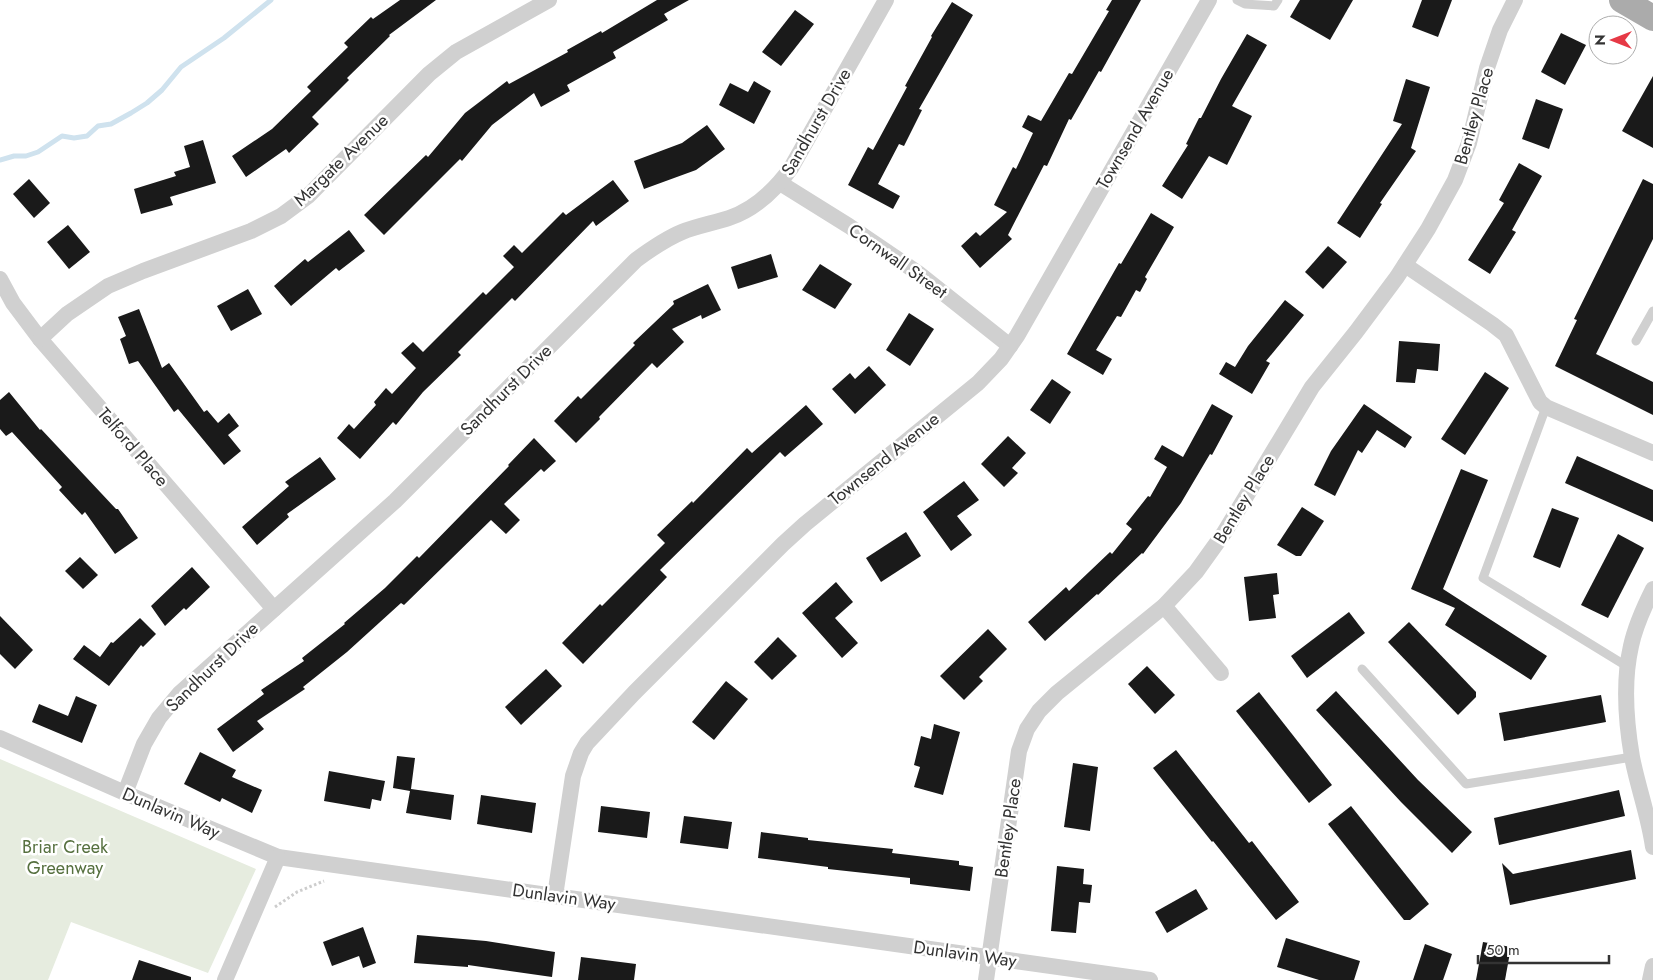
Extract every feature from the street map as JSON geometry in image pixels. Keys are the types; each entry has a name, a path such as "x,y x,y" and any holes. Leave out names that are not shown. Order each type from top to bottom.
{"main road":[{"path":"1622,0 1653,18"}],"street":[{"name":"Margate Avenue","path":"40,339 67,314 108,286 251,231 281,216 308,196 429,74 456,52 549,0"},
{"name":"Sandhurst Drive","path":"125,793 144,744 159,718 179,694 395,501 636,260 658,244 683,231 730,218 743,212 754,206 780,183 791,168 886,0"},
{"name":"Townsend Avenue","path":"555,896 572,776 581,753 594,735 783,544 815,515 978,383 1010,346 1210,0"},
{"name":"Bentley Place","path":"986,980 1019,751 1027,729 1040,710 1057,693 1164,606 1196,572 1224,533 1312,387 1356,332 1405,265 1455,180 1469,143 1487,68 1503,23 1515,0"},
{"name":"Cornwall Street","path":"780,183 849,226 918,273 1010,346"},
{"path":"1405,265 1506,335 1540,402 1546,407 1653,453"},
{"name":"Telford Place","path":"0,280 17,309 40,339 274,609"},
{"path":"1653,589 1638,623 1631,646 1626,687 1632,757 1651,831 1653,847"},
{"path":"1164,606 1221,673"},
{"name":"Dunlavin Way","path":"0,738 278,857 1150,980"},
{"path":"225,980 278,857"},
{"path":"1650,980 1653,966"}],"lane":[{"path":"1237,0 1245,4 1274,6 1278,0"},
{"path":"1636,340 1653,311"},
{"path":"1546,407 1482,578 1628,667"},
{"path":"1362,670 1466,784 1632,757"}],"path":[{"path":"272,911 285,899 297,892 327,880"}],"green space":[{"name":"Briar Creek Greenway","path":"0,759 256,869 208,973 71,922 48,980 0,980"}],"building":[{"path":"400,0 436,0 389,35 347,78 349,80 312,117 319,124 289,153 286,149 246,177 232,156 272,129 311,91 307,87 348,47 344,43 371,17 373,19"},
{"path":"657,0 689,0 664,14 668,20 613,52 616,58 567,85 570,91 541,107 534,93 492,125 462,161 460,159 384,235 364,215 426,155 428,157 465,113 507,81 509,84 568,52 567,50 601,31 602,33"},
{"path":"1112,0 1141,0 1101,72 1099,71 1071,120 1069,119 1047,166 1044,165 1008,235 1012,239 980,268 961,246 976,232 980,236 1007,212 994,205 1013,167 1016,169 1033,133 1022,127 1028,115 1041,121 1069,73 1072,74 1109,11 1106,10"},
{"path":"1300,0 1353,0 1330,40 1290,17"},
{"path":"1422,0 1452,0 1438,37 1412,27"},
{"path":"952,2 973,15 919,109 922,110 904,146 899,144 878,184 900,196 893,209 848,185 868,147 873,150 907,87 905,86 931,36"},
{"path":"795,10 814,24 781,66 762,52"},
{"path":"1561,33 1586,45 1565,85 1541,72"},
{"path":"1247,34 1267,45 1232,106 1252,116 1227,165 1209,156 1182,199 1162,186 1188,145 1186,144 1199,118 1201,118"},
{"path":"1653,76 1653,148 1622,131"},
{"path":"1406,79 1430,87 1411,148 1416,151 1380,203 1382,204 1360,238 1337,223 1402,124 1393,121"},
{"path":"754,81 771,91 754,124 719,105 730,83 748,92"},
{"path":"1536,99 1563,109 1549,149 1522,139"},
{"path":"707,125 725,149 696,170 644,189 634,161 682,143"},
{"path":"203,140 216,183 170,197 173,205 141,214 134,189 176,176 174,172 190,167 184,146"},
{"path":"1519,163 1542,176 1512,230 1516,232 1490,274 1468,260 1504,203 1499,200"},
{"path":"29,179 50,203 34,218 13,194"},
{"path":"1643,179 1653,184 1653,239 1596,354 1653,382 1653,415 1555,366 1577,320 1574,319"},
{"path":"613,180 629,201 596,226 593,221 515,301 512,298 458,352 461,355 423,392 396,425 393,422 360,459 337,438 349,424 354,429 376,405 374,402 386,388 392,394 416,368 401,353 413,342 423,352 483,292 486,295 514,267 503,256 514,245 522,253 563,212 566,215"},
{"path":"1151,213 1174,227 1145,277 1147,279 1140,292 1136,290 1121,317 1117,316 1096,350 1112,359 1103,375 1067,354 1119,263 1121,264"},
{"path":"68,225 90,252 69,269 47,242"},
{"path":"349,230 365,251 339,271 336,268 291,306 274,286 305,259 308,262"},
{"path":"1328,246 1347,262 1323,289 1305,272"},
{"path":"771,254 778,277 738,289 731,267"},
{"path":"820,264 852,284 835,309 802,290"},
{"path":"708,284 721,310 702,319 701,315 672,329 684,342 657,368 652,363 576,443 554,421 578,396 581,399 635,345 633,343 674,304 673,301"},
{"path":"248,289 262,314 231,331 217,306"},
{"path":"1285,300 1304,315 1266,361 1270,363 1252,394 1219,374 1226,362 1235,367 1248,346"},
{"path":"139,309 162,368 169,363 204,412 207,410 218,423 229,413 239,426 228,435 241,451 224,465 178,409 174,412 138,361 129,364 120,339 126,336 118,317"},
{"path":"909,313 934,329 910,366 886,350"},
{"path":"1399,341 1440,344 1438,371 1417,369 1415,383 1396,382"},
{"path":"869,366 886,385 855,414 832,389 850,373 855,379"},
{"path":"1485,372 1509,388 1465,455 1441,439"},
{"path":"1052,379 1071,392 1050,424 1030,410"},
{"path":"9,392 40,430 118,509 138,538 115,554 85,512 82,515 59,490 62,487 12,432 6,436 0,429 0,400"},
{"path":"1212,404 1233,416 1212,455 1210,454 1181,503 1143,554 1045,641 1028,622 1066,587 1069,591 1110,552 1112,554 1132,529 1126,524 1148,496 1150,497 1167,467 1154,459 1162,445 1183,457"},
{"path":"1364,404 1412,437 1405,448 1377,430 1362,453 1358,450 1335,496 1314,485 1331,451"},
{"path":"806,405 823,424 785,457 780,452 660,570 667,577 583,664 562,643 600,604 602,606 665,543 657,535 692,501 693,503 747,448 752,453"},
{"path":"1008,436 1026,453 1012,468 1018,473 1004,487 981,464"},
{"path":"534,438 556,461 544,472 541,469 504,504 520,520 506,534 491,520 404,605 401,603 347,652 303,687 305,689 257,721 264,729 233,752 217,729 264,694 261,690 304,661 302,658 345,624 417,556 419,558"},
{"path":"1577,456 1653,490 1653,522 1565,483"},
{"path":"320,457 336,479 287,514 289,517 257,545 242,527 289,486 285,482"},
{"path":"1461,469 1488,480 1443,589 1547,656 1531,680 1445,625 1455,608 1411,589"},
{"path":"964,481 979,500 957,516 972,535 951,551 923,512"},
{"path":"1302,507 1324,521 1301,556 1296,556 1277,545"},
{"path":"1552,508 1579,518 1560,568 1533,557"},
{"path":"906,532 921,556 881,582 866,558"},
{"path":"1618,534 1644,548 1608,618 1581,605"},
{"path":"80,557 98,575 83,589 65,571"},
{"path":"192,567 210,587 186,610 184,608 165,626 151,606"},
{"path":"1277,573 1279,594 1273,595 1276,618 1249,621 1244,577"},
{"path":"836,582 853,602 835,618 858,643 842,658 802,613"},
{"path":"1349,612 1365,633 1307,678 1291,656"},
{"path":"0,616 33,650 15,669 0,654"},
{"path":"140,618 156,634 143,647 141,645 109,686 73,659 84,645 100,657 111,642 113,643"},
{"path":"1409,622 1476,692 1476,697 1458,715 1388,642"},
{"path":"988,629 1007,649 979,677 983,681 964,700 940,676"},
{"path":"778,637 797,656 772,680 754,662"},
{"path":"1147,666 1175,695 1155,714 1128,684"},
{"path":"546,669 562,686 521,725 505,707"},
{"path":"726,681 748,699 714,740 692,722"},
{"path":"1336,691 1418,780 1472,832 1452,853 1401,802 1316,710"},
{"path":"1259,692 1332,785 1309,803 1236,711"},
{"path":"1601,695 1606,722 1504,741 1499,713"},
{"path":"76,696 97,705 82,743 32,722 39,704 68,716"},
{"path":"934,724 960,732 943,795 914,787 920,767 914,765 921,736 931,739"},
{"path":"1176,750 1249,843 1252,841 1299,902 1276,920 1153,768"},
{"path":"200,752 236,770 232,777 262,790 252,813 222,798 220,802 184,784"},
{"path":"397,756 415,758 411,789 454,795 451,820 406,813 410,791 393,788"},
{"path":"1073,763 1098,767 1090,831 1064,827"},
{"path":"329,771 385,781 381,801 372,799 370,809 324,801"},
{"path":"1619,790 1625,816 1499,845 1494,818"},
{"path":"481,795 536,803 532,833 477,824"},
{"path":"601,806 650,812 647,838 598,832"},
{"path":"1351,806 1429,904 1410,920 1404,920 1328,824"},
{"path":"684,816 732,822 728,849 680,843"},
{"path":"761,832 808,838 808,840 893,849 892,853 959,861 959,865 973,867 970,891 910,884 910,878 828,869 828,867 758,858"},
{"path":"1631,850 1636,879 1510,905 1502,863 1513,874"},
{"path":"1057,866 1084,869 1083,884 1092,885 1090,903 1079,902 1076,933 1051,931"},
{"path":"1196,889 1208,909 1167,933 1155,912"},
{"path":"363,927 376,963 363,968 359,956 332,966 323,942"},
{"path":"417,935 486,941 555,952 552,977 468,965 468,967 414,963"},
{"path":"1286,938 1360,961 1354,980 1319,980 1277,967"},
{"path":"1483,942 1511,947 1505,980 1476,980"},
{"path":"1425,944 1452,954 1443,980 1413,980"},
{"path":"581,957 636,964 634,980 578,980"},
{"path":"139,960 191,977 191,980 132,980"}],"waterway":[{"path":"0,160 38,152 62,136 74,138 87,136 98,126 111,124 131,113 147,103 162,90 181,67 224,38 271,0"}]}
